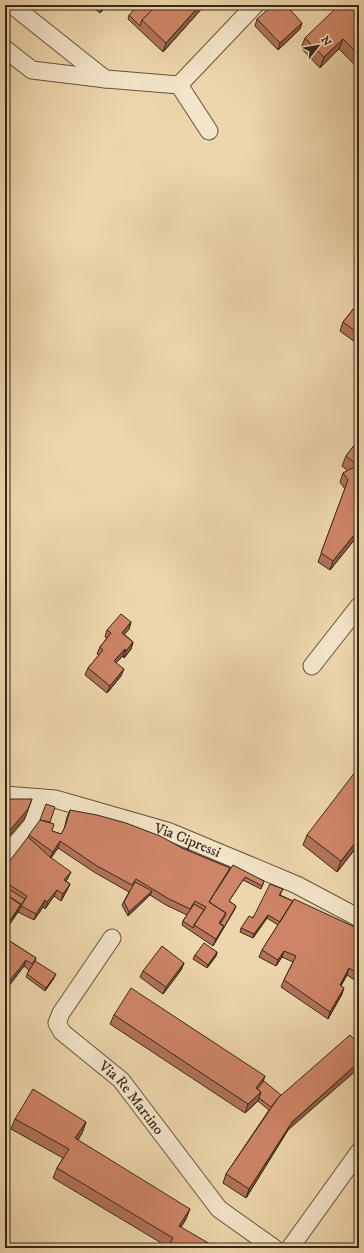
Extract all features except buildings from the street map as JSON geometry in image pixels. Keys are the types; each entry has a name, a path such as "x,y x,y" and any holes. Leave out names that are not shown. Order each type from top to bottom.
{"street":[{"path":"12,5 106,79"},
{"path":"178,85 256,5"},
{"path":"5,49 32,70 106,79 178,85"},
{"path":"178,85 209,130"},
{"path":"312,666 359,606"},
{"name":"Via Cipressi","path":"5,795 55,799 170,832 297,885 359,918"},
{"path":"5,857 32,825 42,798"},
{"name":"Via Re Martino","path":"112,938 61,1013 57,1023 62,1032 121,1080 219,1209 274,1248"},
{"path":"290,1248 359,1152"}]}
